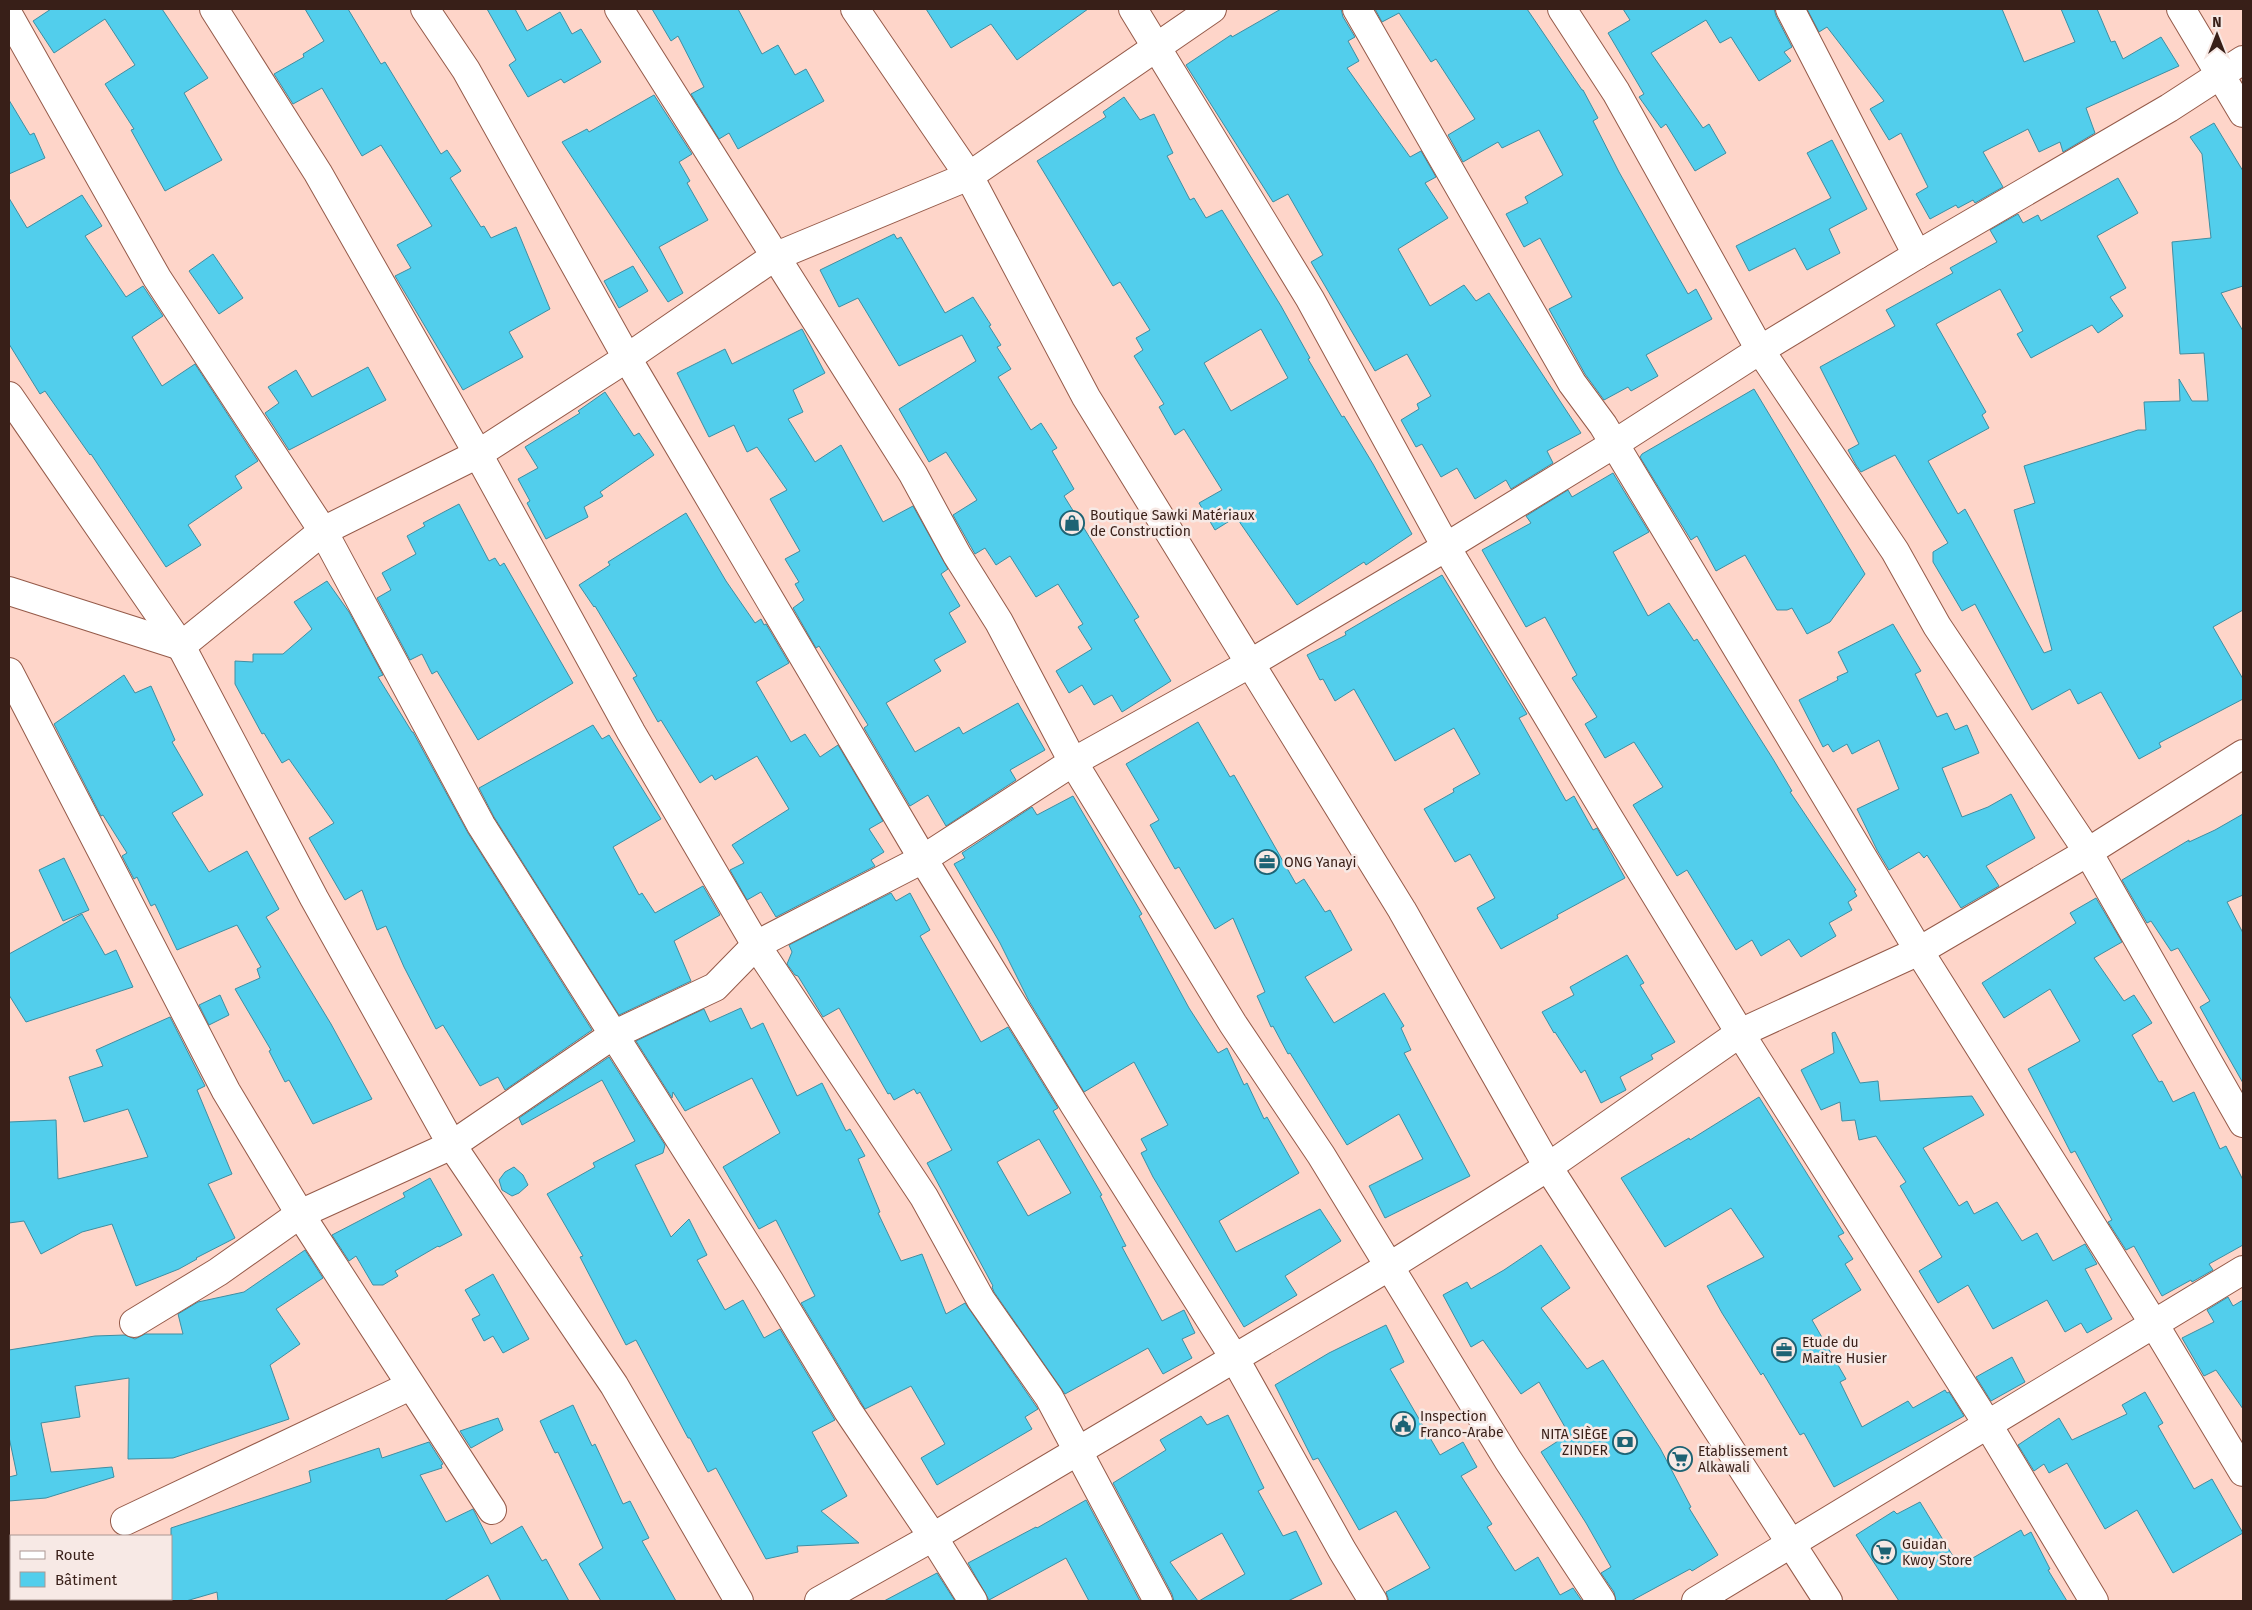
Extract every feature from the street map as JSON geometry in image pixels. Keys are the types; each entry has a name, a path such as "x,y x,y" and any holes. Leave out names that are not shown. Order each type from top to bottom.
{"street":[{"path":"214,9 318,173 478,454 631,732 756,945 924,1196 981,1300 1049,1397 1158,1601"},
{"path":"425,9 466,70 627,358 923,859 1080,1114 1235,1359 1342,1550 1374,1601"},
{"path":"618,9 913,474 957,555 999,622 1073,762 1233,1024 1321,1155 1508,1460 1601,1601"},
{"path":"855,9 969,176 1086,397 1402,910 1548,1167 1828,1601"},
{"path":"1133,9 1310,299 1446,547 1740,1033 1988,1425 2094,1601"},
{"path":"181,646 323,531 478,454 627,358 774,257 969,176 1156,45 1212,9"},
{"path":"1357,9 1572,383 1614,444 1919,952 2154,1324 2243,1472"},
{"path":"1562,9 1616,92 1760,350 1895,551 1937,626 2088,852 2243,1123"},
{"path":"1790,9 1917,255"},
{"path":"2181,9 2232,67 2243,113"},
{"path":"14,17 157,278 323,531 481,825 770,1282 848,1411 933,1537 973,1601"},
{"path":"134,1323 218,1272 300,1214 452,1145 614,1035 715,988 756,945 923,859 1073,762 1251,663 1446,547 1614,444 1760,350 1917,255 2169,108 2232,67"},
{"path":"9,396 181,646 314,898 452,1145 614,1385 739,1601"},
{"path":"9,591 181,646"},
{"path":"9,672 226,1091 300,1214 492,1510"},
{"path":"819,1601 933,1537 1390,1266 1548,1167 1740,1033 1919,952 2088,852 2243,754"},
{"path":"1696,1601 2243,1270"},
{"path":"125,1521 410,1386"}],"building":[{"path":"51,9 162,9 208,78 184,93 222,160 165,191 131,130 134,129 105,84 135,65 105,19 54,53 33,21"},
{"path":"305,9 348,9 381,64 385,62 441,154 447,150 461,171 450,178 481,227 484,226 491,238 516,227 550,309 509,332 523,357 463,390 395,276 411,268 397,245 432,226 381,145 362,156 322,88 293,104 274,74 304,57 303,54 324,41"},
{"path":"487,9 515,9 527,31 560,12 572,34 581,29 601,62 564,83 561,79 528,97 509,65 516,60"},
{"path":"652,9 738,9 762,54 778,45 795,75 806,69 824,101 738,149 729,133 719,139 691,94 704,87 678,36 671,41"},
{"path":"926,9 1088,9 1017,60 991,24 951,48"},
{"path":"1281,9 1341,9 1343,17 1355,37 1348,41 1359,61 1347,68 1410,157 1421,151 1436,177 1425,183 1448,218 1398,249 1430,306 1464,285 1476,301 1489,293 1581,433 1547,451 1553,463 1511,489 1506,480 1475,499 1457,468 1441,477 1422,444 1416,447 1401,420 1419,409 1417,404 1431,396 1407,354 1375,371 1311,262 1323,255 1288,194 1273,202 1186,65 1231,35 1232,37"},
{"path":"1375,9 1527,9 1583,90 1598,118 1593,121 1619,172 1688,294 1696,289 1712,319 1646,355 1658,376 1631,391 1628,387 1604,400 1585,374 1549,309 1572,297 1540,238 1524,247 1506,214 1528,203 1525,197 1563,175 1539,130 1502,148 1498,142 1463,162 1448,135 1475,119 1436,59 1431,62 1399,13 1382,22"},
{"path":"1623,9 1774,9 1792,47 1784,52 1791,61 1759,81 1731,37 1720,43 1706,20 1651,53 1703,128 1709,124 1726,153 1695,171 1666,124 1661,128 1639,97 1644,94 1608,33 1630,20"},
{"path":"1807,9 2002,9 2024,62 2075,42 2061,9 2097,9 2111,42 2115,41 2123,59 2161,37 2179,66 2086,108 2095,133 2063,152 2060,142 2039,152 2028,129 1983,152 2003,187 1975,203 1973,200 1958,208 1956,205 1930,219 1916,194 1928,187 1901,133 1889,140 1870,109 1884,101 1827,27 1819,32"},
{"path":"654,95 692,154 679,162 690,181 687,183 708,220 659,247 683,293 668,302 562,142 587,129 589,132"},
{"path":"1124,97 1140,120 1154,114 1173,153 1167,156 1190,200 1194,198 1206,218 1222,210 1281,306 1310,358 1308,359 1342,417 1344,416 1373,464 1412,534 1366,565 1364,562 1297,605 1236,517 1215,530 1199,503 1222,490 1184,429 1175,435 1159,407 1164,404 1134,356 1143,350 1136,338 1150,330 1120,282 1113,286 1037,161 1106,117 1103,112","holes":["1261,329 1288,378 1231,411 1204,363"]},
{"path":"9,100 30,135 34,133 45,158 9,174"},
{"path":"2214,123 2243,171 2243,286 2221,293 2243,331 2243,610 2213,627 2243,679 2243,699 2159,743 2161,747 2139,759 2101,692 2078,704 2070,689 2032,710 1975,604 1962,611 1933,562 1933,552 1948,543 1895,455 1861,472 1856,465 1848,450 1859,444 1820,367 1895,326 1886,310 1953,273 1950,268 1997,242 1990,230 2018,214 2023,223 2038,215 2041,221 2118,178 2138,213 2097,236 2126,288 2110,297 2123,316 2098,333 2092,325 2031,358 2017,334 2023,331 2000,289 1936,324 1986,412 1982,415 1989,428 1928,461 1958,514 1965,509 2044,653 2052,650 2014,510 2035,503 2024,466 2138,430 2146,430 2144,402 2180,401 2179,379 2192,401 2208,401 2204,353 2180,354 2172,242 2211,238 2202,154 2190,137"},
{"path":"1832,140 1867,209 1829,229 1840,253 1807,270 1795,248 1749,271 1736,246 1831,198 1807,153"},
{"path":"82,195 102,226 85,236 126,297 143,286 163,316 132,337 162,386 195,364 258,461 235,476 242,488 188,525 201,545 166,567 91,454 45,391 40,394 9,344 9,198 27,228"},
{"path":"894,234 897,239 901,237 945,313 973,297 991,325 989,326 1001,345 997,347 1011,369 998,377 1031,430 1041,423 1057,448 1052,451 1074,489 1064,496 1139,617 1134,620 1171,681 1122,712 1112,695 1094,705 1082,685 1069,693 1056,671 1092,649 1078,627 1083,624 1058,584 1036,597 1010,556 996,565 985,548 975,554 953,515 977,500 946,452 929,462 899,409 976,361 962,335 899,366 858,298 839,307 820,270"},
{"path":"213,254 243,298 219,314 189,271"},
{"path":"633,266 648,291 619,308 604,281"},
{"path":"802,329 825,373 793,390 803,412 788,419 815,462 841,445 883,522 913,506 948,569 941,574 960,606 949,613 966,642 934,660 941,671 886,703 915,752 959,727 963,734 1018,703 1045,750 1010,770 1016,780 946,826 928,795 910,806 864,728 868,725 819,646 816,648 793,608 804,600 795,584 799,582 785,559 800,551 770,499 787,490 757,447 747,452 734,425 709,437 677,373 725,349 732,364"},
{"path":"368,367 386,400 289,450 265,413 279,403 268,387 296,370 312,397"},
{"path":"1754,389 1865,574 1830,622 1807,634 1792,608 1777,610 1745,555 1716,571 1697,536 1691,540 1640,457 1642,454"},
{"path":"605,392 634,436 639,433 654,455 600,492 603,496 584,507 588,517 546,539 527,503 530,501 518,479 538,468 525,447 580,413 578,411"},
{"path":"1613,473 1649,532 1613,552 1648,616 1669,603 1694,641 1697,639 1773,759 1792,791 1790,792 1856,890 1854,891 1857,896 1848,902 1852,910 1829,923 1836,936 1801,957 1789,939 1761,956 1752,940 1736,950 1687,870 1677,876 1633,805 1663,787 1634,742 1605,758 1585,724 1597,717 1572,678 1577,675 1545,617 1526,627 1482,550 1531,523 1526,516 1568,490 1572,497"},
{"path":"459,504 489,561 495,558 500,566 504,563 573,683 478,740 437,671 432,674 422,654 410,660 377,598 391,590 382,573 416,554 407,536 425,526 423,523"},
{"path":"686,513 726,581 755,623 761,619 764,625 766,624 789,663 756,682 791,742 805,734 820,757 838,745 883,821 869,829 884,852 871,860 875,866 776,917 761,892 747,900 730,870 744,863 732,845 789,809 757,756 715,780 712,775 700,783 661,720 658,722 633,678 637,676 595,606 579,585 610,565 608,562"},
{"path":"1442,575 1527,714 1519,718 1566,801 1574,796 1593,830 1597,828 1625,878 1557,915 1558,918 1501,949 1477,908 1495,898 1470,854 1455,862 1424,809 1454,792 1453,789 1480,774 1454,728 1395,761 1354,689 1335,701 1323,679 1320,680 1307,655 1346,635 1345,632"},
{"path":"327,581 349,612 383,675 378,677 413,732 468,833 592,1030 505,1090 498,1077 480,1086 443,1025 436,1029 404,967 386,926 377,930 362,890 345,900 309,838 334,823 289,759 282,763 264,733 262,734 235,684 235,661 253,662 253,654 283,654 312,629 294,602"},
{"path":"1893,624 1921,671 1915,674 1937,717 1947,713 1955,730 1967,725 1979,753 1942,768 1962,817 1988,807 2011,794 2035,838 1986,866 1999,886 1961,908 1927,855 1924,858 1919,852 1889,870 1877,850 1857,809 1899,789 1879,740 1852,754 1847,744 1833,752 1828,744 1823,747 1799,700 1838,680 1837,677 1848,672 1838,652"},
{"path":"124,675 135,693 151,686 175,740 172,742 203,795 172,813 209,872 247,851 279,909 266,917 331,1024 372,1099 313,1124 289,1080 285,1082 269,1051 271,1050 235,989 260,978 257,969 261,967 237,925 177,950 155,904 151,906 137,877 134,879 122,856 127,853 103,815 101,816 54,724"},
{"path":"1198,722 1230,777 1234,775 1296,884 1304,879 1325,912 1330,910 1352,950 1305,977 1334,1023 1384,993 1404,1026 1401,1028 1411,1050 1404,1053 1470,1176 1385,1218 1369,1186 1423,1159 1399,1114 1347,1145 1290,1053 1288,1054 1273,1026 1271,1027 1257,996 1265,992 1233,918 1215,929 1179,867 1175,869 1150,825 1159,820 1126,764"},
{"path":"593,725 602,739 609,735 661,819 613,847 639,895 642,893 655,913 703,886 720,915 674,941 691,981 619,1015 494,817 479,788"},
{"path":"1073,796 1142,914 1139,916 1189,1008 1218,1053 1227,1048 1244,1085 1247,1083 1264,1119 1267,1117 1299,1173 1219,1221 1236,1252 1320,1209 1341,1241 1285,1276 1297,1295 1244,1327 1153,1177 1141,1153 1147,1150 1141,1139 1168,1125 1134,1062 1084,1092 1029,1001 1000,943 954,864 965,858 962,853 1032,807 1037,815"},
{"path":"2243,814 2243,895 2227,902 2243,933 2243,1083 2200,1007 2210,1001 2178,948 2171,951 2151,921 2147,923 2122,880 2189,840 2189,842 2215,830"},
{"path":"64,858 89,910 63,921 39,870"},
{"path":"891,893 896,901 910,893 930,930 920,936 981,1042 1008,1027 1058,1108 1053,1111 1102,1195 1100,1196 1126,1246 1122,1247 1162,1321 1184,1310 1195,1333 1182,1339 1192,1358 1163,1374 1148,1348 1065,1394 994,1292 993,1286 927,1163 952,1150 920,1092 917,1094 914,1089 894,1100 890,1093 888,1094 839,1008 823,1017 798,976 795,975 787,964 792,952 789,945","holes":["1039,1139 1071,1193 1028,1216 997,1162"]},
{"path":"2096,898 2122,942 2094,958 2124,1001 2134,995 2152,1023 2132,1035 2159,1082 2162,1081 2173,1102 2194,1092 2220,1149 2226,1146 2243,1180 2243,1245 2209,1264 2213,1270 2162,1296 2134,1246 2126,1250 2108,1222 2112,1220 2075,1151 2071,1153 2028,1069 2080,1041 2050,989 2004,1018 1982,983 2076,923 2070,913"},
{"path":"82,914 105,955 116,950 133,987 26,1022 9,995 9,954"},
{"path":"1627,955 1644,983 1640,985 1675,1042 1651,1055 1653,1059 1620,1077 1626,1090 1601,1103 1585,1070 1581,1073 1542,1012 1574,995 1570,987"},
{"path":"220,995 229,1015 209,1025 199,1005"},
{"path":"741,1008 751,1029 763,1023 797,1096 822,1083 846,1131 850,1129 865,1156 858,1159 880,1212 878,1213 901,1261 922,1254 946,1314 965,1303 1038,1409 1025,1417 1032,1429 937,1485 921,1458 945,1444 911,1386 865,1409 801,1303 815,1296 776,1220 759,1229 723,1167 780,1133 752,1078 685,1111 673,1092 672,1098 636,1041 704,1009 710,1022"},
{"path":"170,1017 205,1086 197,1090 232,1174 208,1184 235,1238 179,1269 136,1286 112,1224 82,1232 41,1254 24,1221 9,1223 9,1122 56,1120 58,1179 148,1157 128,1109 84,1122 69,1077 103,1066 96,1050"},
{"path":"1835,1032 1860,1083 1878,1081 1880,1101 1972,1096 1984,1115 1923,1148 1959,1206 1967,1201 1974,1214 1997,1202 2022,1241 2037,1233 2053,1261 2085,1244 2097,1264 2085,1269 2112,1319 2087,1333 2081,1323 2065,1332 2047,1300 1993,1329 1968,1285 1938,1303 1919,1271 1942,1257 1900,1186 1906,1182 1876,1136 1859,1140 1855,1120 1842,1121 1840,1102 1821,1110 1801,1070 1834,1053 1832,1033"},
{"path":"609,1057 665,1145 663,1153 635,1165 671,1237 689,1219 707,1255 697,1260 725,1310 743,1300 764,1338 780,1329 835,1420 812,1432 847,1496 821,1511 859,1543 797,1546 798,1552 766,1559 716,1468 708,1472 636,1340 626,1345 580,1257 583,1256 547,1194 595,1167 593,1163 635,1141 602,1080 522,1125 519,1118"},
{"path":"1759,1097 1844,1233 1838,1236 1853,1259 1845,1264 1861,1290 1812,1320 1846,1379 1840,1382 1862,1427 1908,1401 1913,1408 1945,1390 1947,1393 1949,1392 1964,1416 1834,1487 1804,1433 1800,1435 1763,1373 1761,1375 1722,1313 1707,1286 1764,1257 1731,1208 1665,1247 1621,1178 1689,1138 1690,1140"},
{"path":"514,1167 523,1175 528,1185 512,1196 502,1190 499,1180 505,1172"},
{"path":"430,1178 462,1235 438,1246 395,1271 398,1276 383,1285 373,1285 356,1256 349,1261 332,1235 405,1197 403,1193"},
{"path":"1541,1245 1570,1288 1541,1308 1587,1369 1603,1360 1660,1448 1691,1507 1689,1508 1718,1555 1692,1571 1690,1569 1631,1601 1616,1601 1614,1592 1601,1573 1611,1567 1586,1523 1541,1452 1569,1434 1539,1382 1521,1394 1483,1340 1471,1347 1443,1295 1467,1282 1471,1289"},
{"path":"305,1250 323,1278 276,1309 300,1344 270,1365 289,1419 173,1458 128,1459 129,1378 75,1386 80,1417 41,1423 51,1472 112,1467 114,1477 46,1498 9,1501 9,1477 17,1475 9,1437 9,1350 95,1336 125,1335 135,1339 145,1334 183,1334 178,1314 198,1302 244,1292"},
{"path":"493,1274 529,1339 503,1353 493,1336 484,1341 472,1319 480,1315 465,1290"},
{"path":"2228,1297 2233,1306 2243,1300 2243,1409 2216,1370 2204,1376 2182,1338 2214,1322 2207,1310"},
{"path":"1386,1325 1404,1362 1390,1369 1440,1455 1463,1442 1477,1467 1461,1476 1492,1524 1487,1527 1515,1571 1538,1557 1560,1595 1573,1588 1582,1601 1389,1601 1386,1592 1430,1568 1396,1511 1359,1530 1318,1458 1313,1460 1275,1385 1329,1353"},
{"path":"2012,1357 2025,1382 1991,1401 1976,1377"},
{"path":"2145,1392 2163,1423 2158,1426 2194,1489 2212,1479 2243,1533 2173,1573 2137,1510 2105,1529 2067,1463 2049,1473 2044,1464 2034,1471 2018,1445 2059,1418 2072,1440 2127,1414 2122,1405"},
{"path":"573,1405 592,1446 595,1444 623,1504 630,1501 649,1538 642,1541 676,1601 601,1601 579,1564 603,1548 558,1452 555,1453 540,1421"},
{"path":"1228,1415 1264,1488 1258,1491 1283,1536 1296,1531 1322,1584 1288,1601 1199,1601 1245,1574 1222,1533 1170,1562 1198,1601 1174,1601 1113,1483 1166,1450 1160,1440 1201,1416 1207,1425"},
{"path":"498,1418 503,1430 471,1448 460,1431"},
{"path":"429,1442 443,1464 441,1465 442,1468 420,1475 446,1522 473,1509 491,1544 522,1526 542,1561 546,1559 569,1601 501,1601 488,1575 444,1601 218,1601 217,1592 186,1601 171,1601 171,1528 311,1482 309,1471 379,1448 382,1458"},
{"path":"1086,1500 1140,1601 1089,1601 1066,1558 989,1600 968,1563 1037,1528"},
{"path":"1920,1502 1959,1566 2021,1530 2024,1536 2031,1532 2050,1569 2048,1570 2067,1601 1899,1601 1856,1535 1894,1511 1897,1514"},
{"path":"937,1573 955,1601 884,1601"}],"place":[{"name":"Boutique Sawki Matériaux de Construction","path":"1072,523"},
{"name":"ONG Yanayi","path":"1267,862"},
{"name":"Etude du Maitre Husier","path":"1784,1350"},
{"name":"Inspection Franco-Arabe","path":"1403,1424"},
{"name":"NITA SIÈGE ZINDER","path":"1625,1442"},
{"name":"Etablissement Alkawali","path":"1680,1459"},
{"name":"Guidan Kwoy Store","path":"1884,1552"}]}
